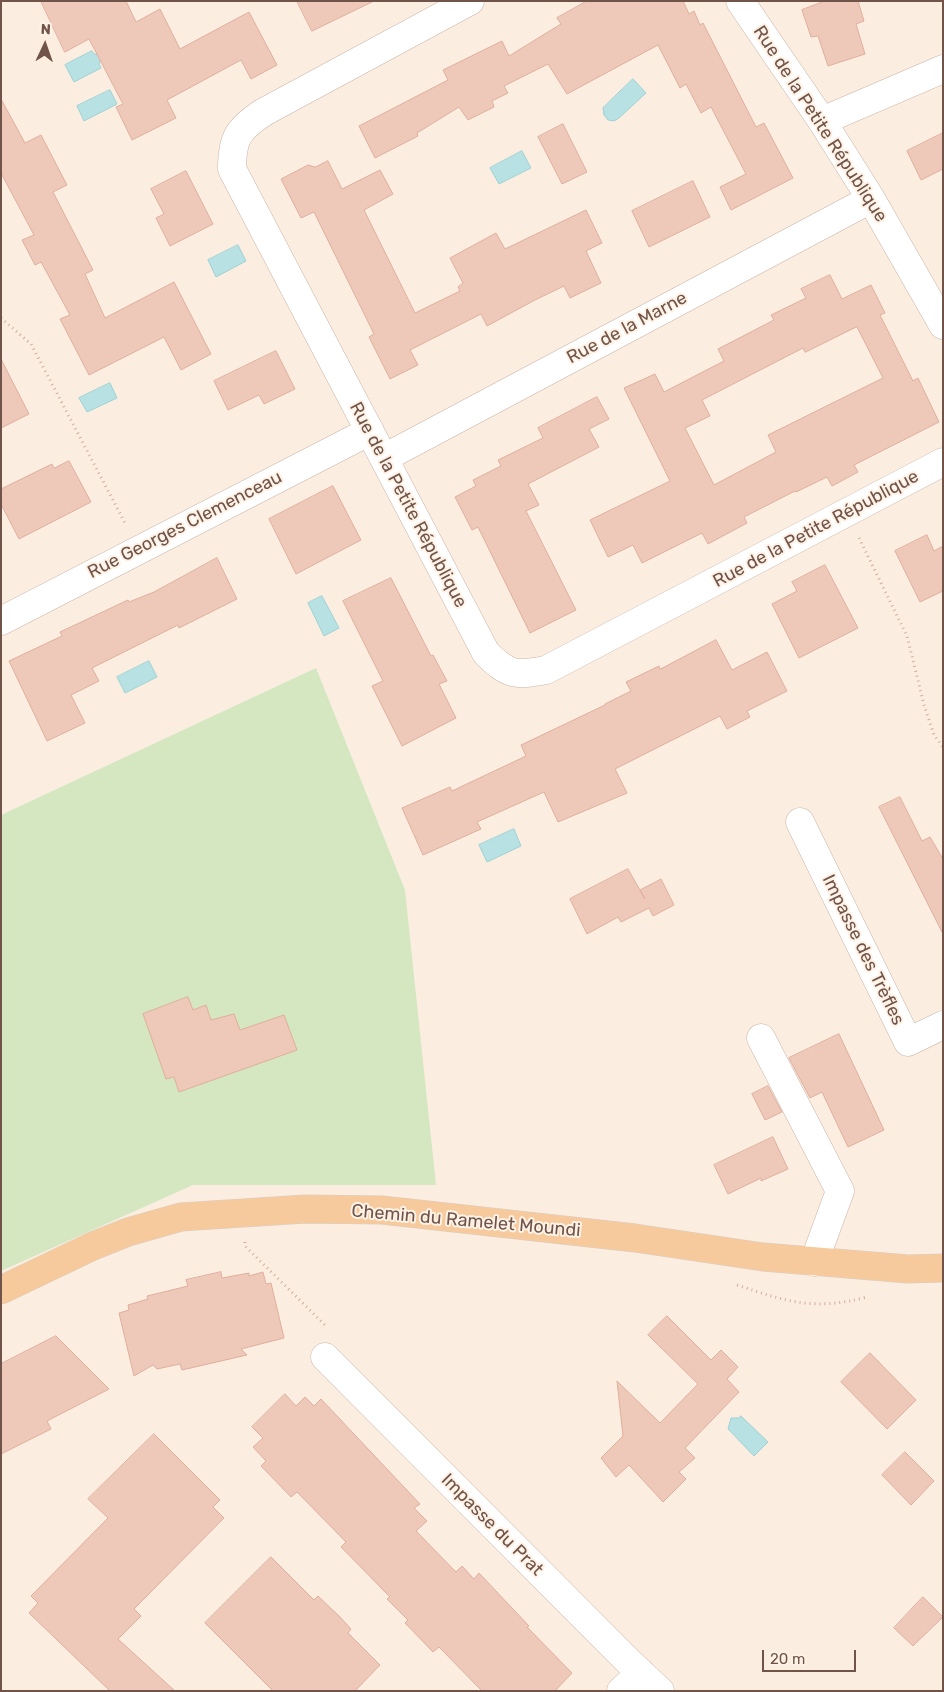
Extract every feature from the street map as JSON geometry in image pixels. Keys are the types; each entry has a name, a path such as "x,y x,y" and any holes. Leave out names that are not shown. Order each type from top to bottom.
{"main road":[{"name":"Chemin du Ramelet Moundi","path":"1,1290 93,1246 128,1232 181,1218 305,1209 391,1211 635,1238 763,1257 908,1269 943,1268"}],"street":[{"name":"Rue de la Petite République","path":"470,1 264,112 249,122 238,135 232,150 232,169 486,653 498,665 513,674 529,674 546,670 943,462"},
{"name":"Rue de la Petite République","path":"740,1 822,121 871,198 943,325"},
{"path":"822,121 943,69"},
{"name":"Rue de la Marne","path":"384,458 871,198"},
{"name":"Rue Georges Clemenceau","path":"1,620 370,431"},
{"name":"Impasse des Trèfles","path":"800,822 908,1042 943,1025"},
{"path":"762,1038 840,1191 814,1262"},
{"name":"Impasse du Prat","path":"329,1345 641,1685"}],"path":[{"path":"1,318 31,344 138,549"},
{"path":"846,513 907,636 924,705 934,735 943,747"},
{"path":"244,1237 245,1246 329,1345"},
{"path":"732,1283 782,1300 815,1305 846,1303 871,1296"}],"green space":[{"path":"316,668 405,890 436,1185 193,1185 1,1271 1,815"}],"water":[{"path":"92,51 94,54 99,55 101,68 74,82 65,65"},
{"path":"633,79 646,93 619,118 614,121 608,120 604,115 603,108"},
{"path":"110,90 117,104 84,121 77,106"},
{"path":"522,151 531,168 499,184 490,168"},
{"path":"238,245 246,261 216,277 208,260"},
{"path":"110,383 117,398 87,412 79,398"},
{"path":"322,596 339,628 324,636 308,603"},
{"path":"149,661 157,677 125,693 117,677"},
{"path":"514,829 521,846 487,862 479,845"},
{"path":"741,1416 768,1442 754,1456 728,1429 731,1418 739,1418"}],"building":[{"path":"41,1 126,1 136,22 160,9 180,49 249,12 277,65 251,79 241,60 167,100 176,118 132,140 116,107 123,104 89,39 65,52"},
{"path":"297,1 374,1 312,31"},
{"path":"587,1 683,1 689,14 694,11 700,25 703,23 756,127 764,123 793,178 731,210 720,187 746,174 711,107 701,113 686,84 680,88 658,45 567,94 548,64 504,86 508,93 492,101 494,107 468,120 459,107 417,133 418,136 375,158 359,126 448,80 443,70 502,41 509,56 561,24 557,18"},
{"path":"825,1 858,1 864,21 856,24 865,54 828,66 818,36 811,37 802,10"},
{"path":"1,99 25,143 41,135 67,185 53,192 93,270 85,274 105,318 174,282 211,354 181,370 164,337 89,375 60,319 70,315 41,262 35,265 22,240 34,235 1,173"},
{"path":"563,124 587,172 562,184 538,137"},
{"path":"943,133 943,169 921,180 907,151"},
{"path":"328,161 342,189 380,170 393,194 364,210 415,313 460,291 458,287 463,283 450,258 496,233 505,249 586,210 602,243 586,251 601,283 570,298 564,286 487,326 481,314 410,350 418,365 390,379 369,337 374,334 314,212 301,218 281,179 308,165 315,167"},
{"path":"186,171 213,224 170,246 156,218 164,214 151,189"},
{"path":"693,181 710,217 649,247 632,211"},
{"path":"830,275 842,299 871,285 885,313 880,315 913,381 918,378 939,422 854,465 858,472 832,486 827,477 744,517 747,523 708,544 702,533 642,563 633,545 608,557 590,520 670,481 624,388 655,374 664,392 724,361 718,349 774,320 771,315 806,298 801,289","holes":["857,327 883,378 768,435 776,452 714,485 685,428 710,416 702,400 803,348 805,352"]},
{"path":"276,351 295,389 264,404 259,395 228,410 214,381"},
{"path":"1,359 29,414 1,428"},
{"path":"597,397 609,419 589,429 599,447 528,484 539,505 526,511 576,610 530,633 478,527 472,530 455,497 476,486 473,480 501,466 498,460 543,438 538,428"},
{"path":"69,461 91,502 19,539 1,504 1,489 52,464 54,468"},
{"path":"333,486 361,540 296,574 269,519"},
{"path":"927,535 934,551 943,546 943,591 920,602 895,551"},
{"path":"217,558 237,599 179,628 178,625 92,668 99,681 71,695 85,723 47,741 9,661 62,636 60,632 128,600 129,602 154,592"},
{"path":"825,565 858,628 799,658 772,604 797,591 792,582"},
{"path":"391,578 431,656 433,655 447,681 439,684 456,718 402,746 372,686 383,681 343,601"},
{"path":"716,640 732,670 767,652 787,691 747,711 750,717 727,729 720,716 615,769 627,793 558,822 544,792 477,822 481,829 423,855 402,808 450,787 452,791 526,756 521,745 631,691 626,682 659,666 660,669"},
{"path":"900,797 922,841 930,837 943,859 943,934 879,807"},
{"path":"628,869 645,899 640,890 661,879 674,905 653,916 649,908 621,922 618,917 587,934 570,899"},
{"path":"188,997 193,1010 206,1005 211,1020 234,1014 240,1030 284,1015 297,1050 179,1092 174,1077 166,1079 143,1014"},
{"path":"839,1034 884,1130 848,1147 822,1092 810,1098 789,1058"},
{"path":"768,1086 782,1112 765,1120 752,1094"},
{"path":"773,1137 788,1169 761,1181 761,1178 728,1194 714,1165"},
{"path":"221,1272 222,1278 249,1273 249,1276 263,1272 266,1284 271,1283 284,1338 241,1349 247,1355 182,1370 180,1364 157,1369 153,1365 134,1376 119,1313 129,1310 128,1305 148,1299 147,1296 188,1286 186,1280"},
{"path":"667,1316 711,1360 721,1350 738,1367 727,1379 739,1392 685,1448 695,1458 679,1472 686,1479 663,1502 629,1465 616,1477 601,1458 623,1436 617,1381 660,1423 698,1384 648,1335"},
{"path":"56,1336 109,1389 47,1421 51,1429 1,1454 1,1364"},
{"path":"870,1353 916,1400 887,1429 841,1382"},
{"path":"285,1394 296,1406 305,1397 314,1406 321,1399 420,1504 414,1508 427,1521 416,1531 456,1572 462,1566 474,1579 479,1573 529,1626 527,1627 572,1673 555,1691 482,1691 439,1647 433,1652 405,1623 408,1620 387,1599 390,1597 341,1547 346,1542 297,1492 291,1497 261,1466 266,1461 253,1447 263,1438 252,1427"},
{"path":"154,1434 220,1500 213,1507 224,1518 134,1609 141,1616 118,1639 175,1691 110,1691 29,1613 38,1603 31,1596 108,1518 88,1499"},
{"path":"905,1452 934,1481 911,1505 882,1475"},
{"path":"271,1557 314,1600 318,1596 340,1617 351,1629 348,1633 380,1665 355,1691 273,1691 205,1623"},
{"path":"923,1597 943,1617 913,1646 894,1628"}]}
